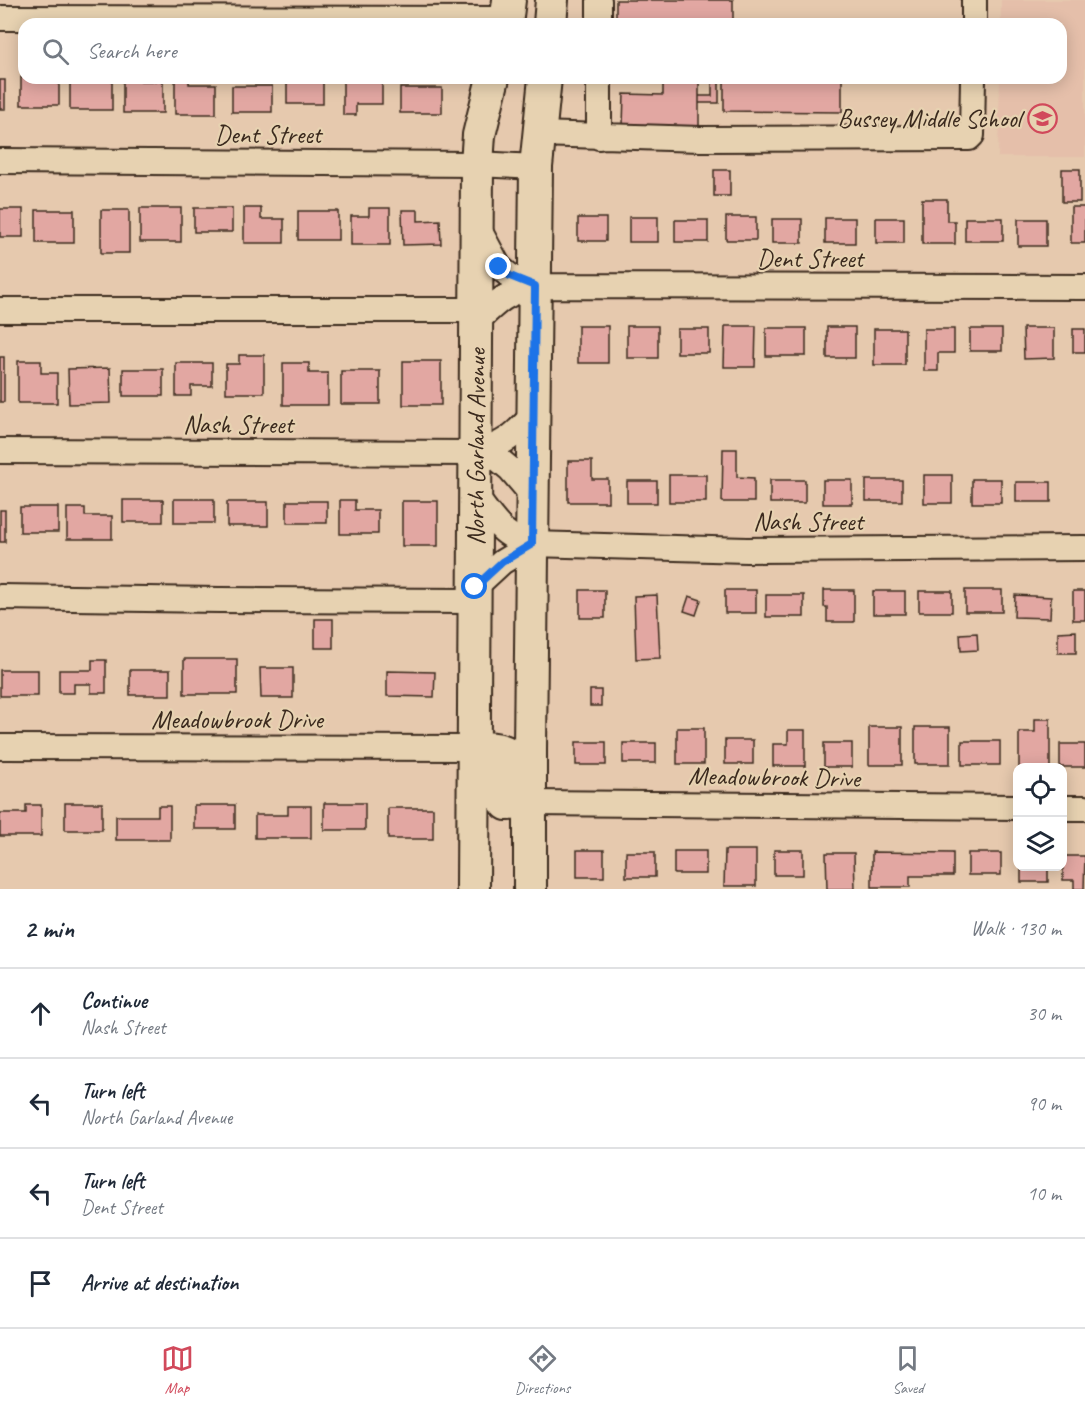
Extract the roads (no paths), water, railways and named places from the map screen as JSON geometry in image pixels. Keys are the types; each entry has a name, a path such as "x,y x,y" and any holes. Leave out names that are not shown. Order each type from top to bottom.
{"main road":[{"path":"550,18 552,0"},
{"name":"North Garland Avenue","path":"473,877 477,164 479,135 492,84"},
{"path":"530,889 536,167 543,84"},
{"path":"530,691 526,709 519,722 507,734 474,748 488,764 502,799 507,804 530,803"},
{"path":"473,877 498,824 530,803"}],"street":[{"path":"599,18 600,0"},
{"path":"974,0 974,18"},
{"path":"0,18 507,14"},
{"path":"599,84 599,137"},
{"path":"538,134 701,139 969,138 972,135 973,84"},
{"name":"Dent Street","path":"0,160 477,164 536,167"},
{"name":"Dent Street","path":"477,225 499,267 510,276 535,286"},
{"name":"Dent Street","path":"476,316 502,297 516,290 535,286 1085,287"},
{"path":"0,310 476,316"},
{"name":"Nash Street","path":"476,453 498,446 517,433 534,414"},
{"name":"Nash Street","path":"0,451 476,453 498,459 510,469 533,496"},
{"name":"Nash Street","path":"475,496 502,531 516,541 532,544 747,550 1085,548"},
{"path":"0,597 219,600 475,594 502,562 532,544"},
{"name":"Meadowbrook Drive","path":"0,747 474,748"},
{"name":"Meadowbrook Drive","path":"530,803 1013,807"},
{"path":"1067,808 1085,808"}],"place":[{"name":"Bussey Middle School","path":"1042,118"}]}
